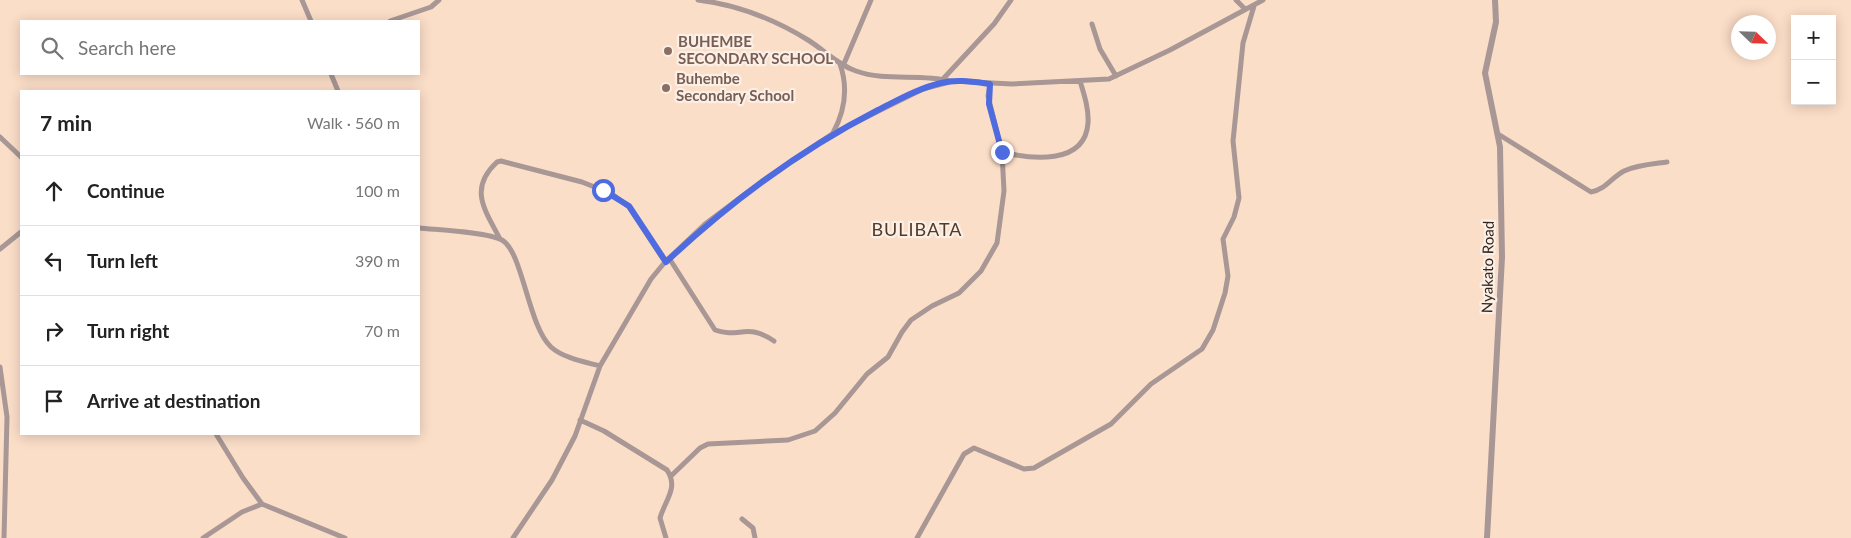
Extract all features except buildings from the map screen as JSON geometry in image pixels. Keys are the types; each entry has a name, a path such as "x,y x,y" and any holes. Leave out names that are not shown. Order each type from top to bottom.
{"street":[{"path":"302,0 311,20"},
{"path":"393,20 431,7 439,0"},
{"path":"698,0 739,7 757,14 808,40 841,65 854,71 874,75 990,84 1101,80 1116,76 1263,0"},
{"path":"832,134 844,105 844,83 841,65 871,0"},
{"path":"943,79 957,61 994,24 1011,0"},
{"path":"1236,0 1246,9"},
{"name":"Nyakato Road","path":"1487,538 1502,257 1498,134 1485,73 1496,22 1495,0"},
{"path":"917,538 964,454 974,448 983,450 1024,469 1034,468 1111,424 1151,384 1189,360 1209,340 1219,313 1228,276 1223,239 1236,212 1239,198 1233,141 1243,43 1254,6"},
{"path":"1092,24 1100,50 1116,76"},
{"path":"331,75 338,90"},
{"path":"513,538 552,480 575,436 600,366 636,303 667,260 724,210 832,134 915,92 953,81"},
{"path":"1002,152 1022,157 1054,158 1068,152 1079,143 1088,125 1088,114 1080,81"},
{"path":"671,476 700,448 708,444 780,441 816,430 835,413 867,374 888,357 911,320 932,306 959,293 971,283 990,257 997,243 1004,191 1002,152 989,104 990,84"},
{"path":"1498,134 1591,192 1600,189 1617,175 1629,169 1667,162"},
{"path":"0,137 20,156"},
{"path":"500,239 481,200 480,192 486,174 496,162 501,161 582,182 612,194 629,206 715,330 726,333 759,331 774,341"},
{"path":"420,228 500,239 506,242 513,254 533,312 546,342 556,351 600,366"},
{"path":"0,249 20,233"},
{"path":"0,366 3,376 7,417 4,538"},
{"path":"580,420 604,431 667,470 671,476 672,491 660,518 666,538"},
{"path":"217,435 243,478 262,504 345,538"},
{"path":"203,538 242,512 262,504"},
{"path":"742,519 753,528 755,538"}],"place":[{"name":"BUHEMBE SECONDARY SCHOOL","path":"668,51"},
{"name":"Buhembe Secondary School","path":"666,88"}],"district":[{"name":"BULIBATA","path":"917,230"}],"route":[{"path":"603,190 629,206 666,262 705,224 768,177 832,134 900,99 933,85 953,81 990,84 989,104 1002,152"}]}
